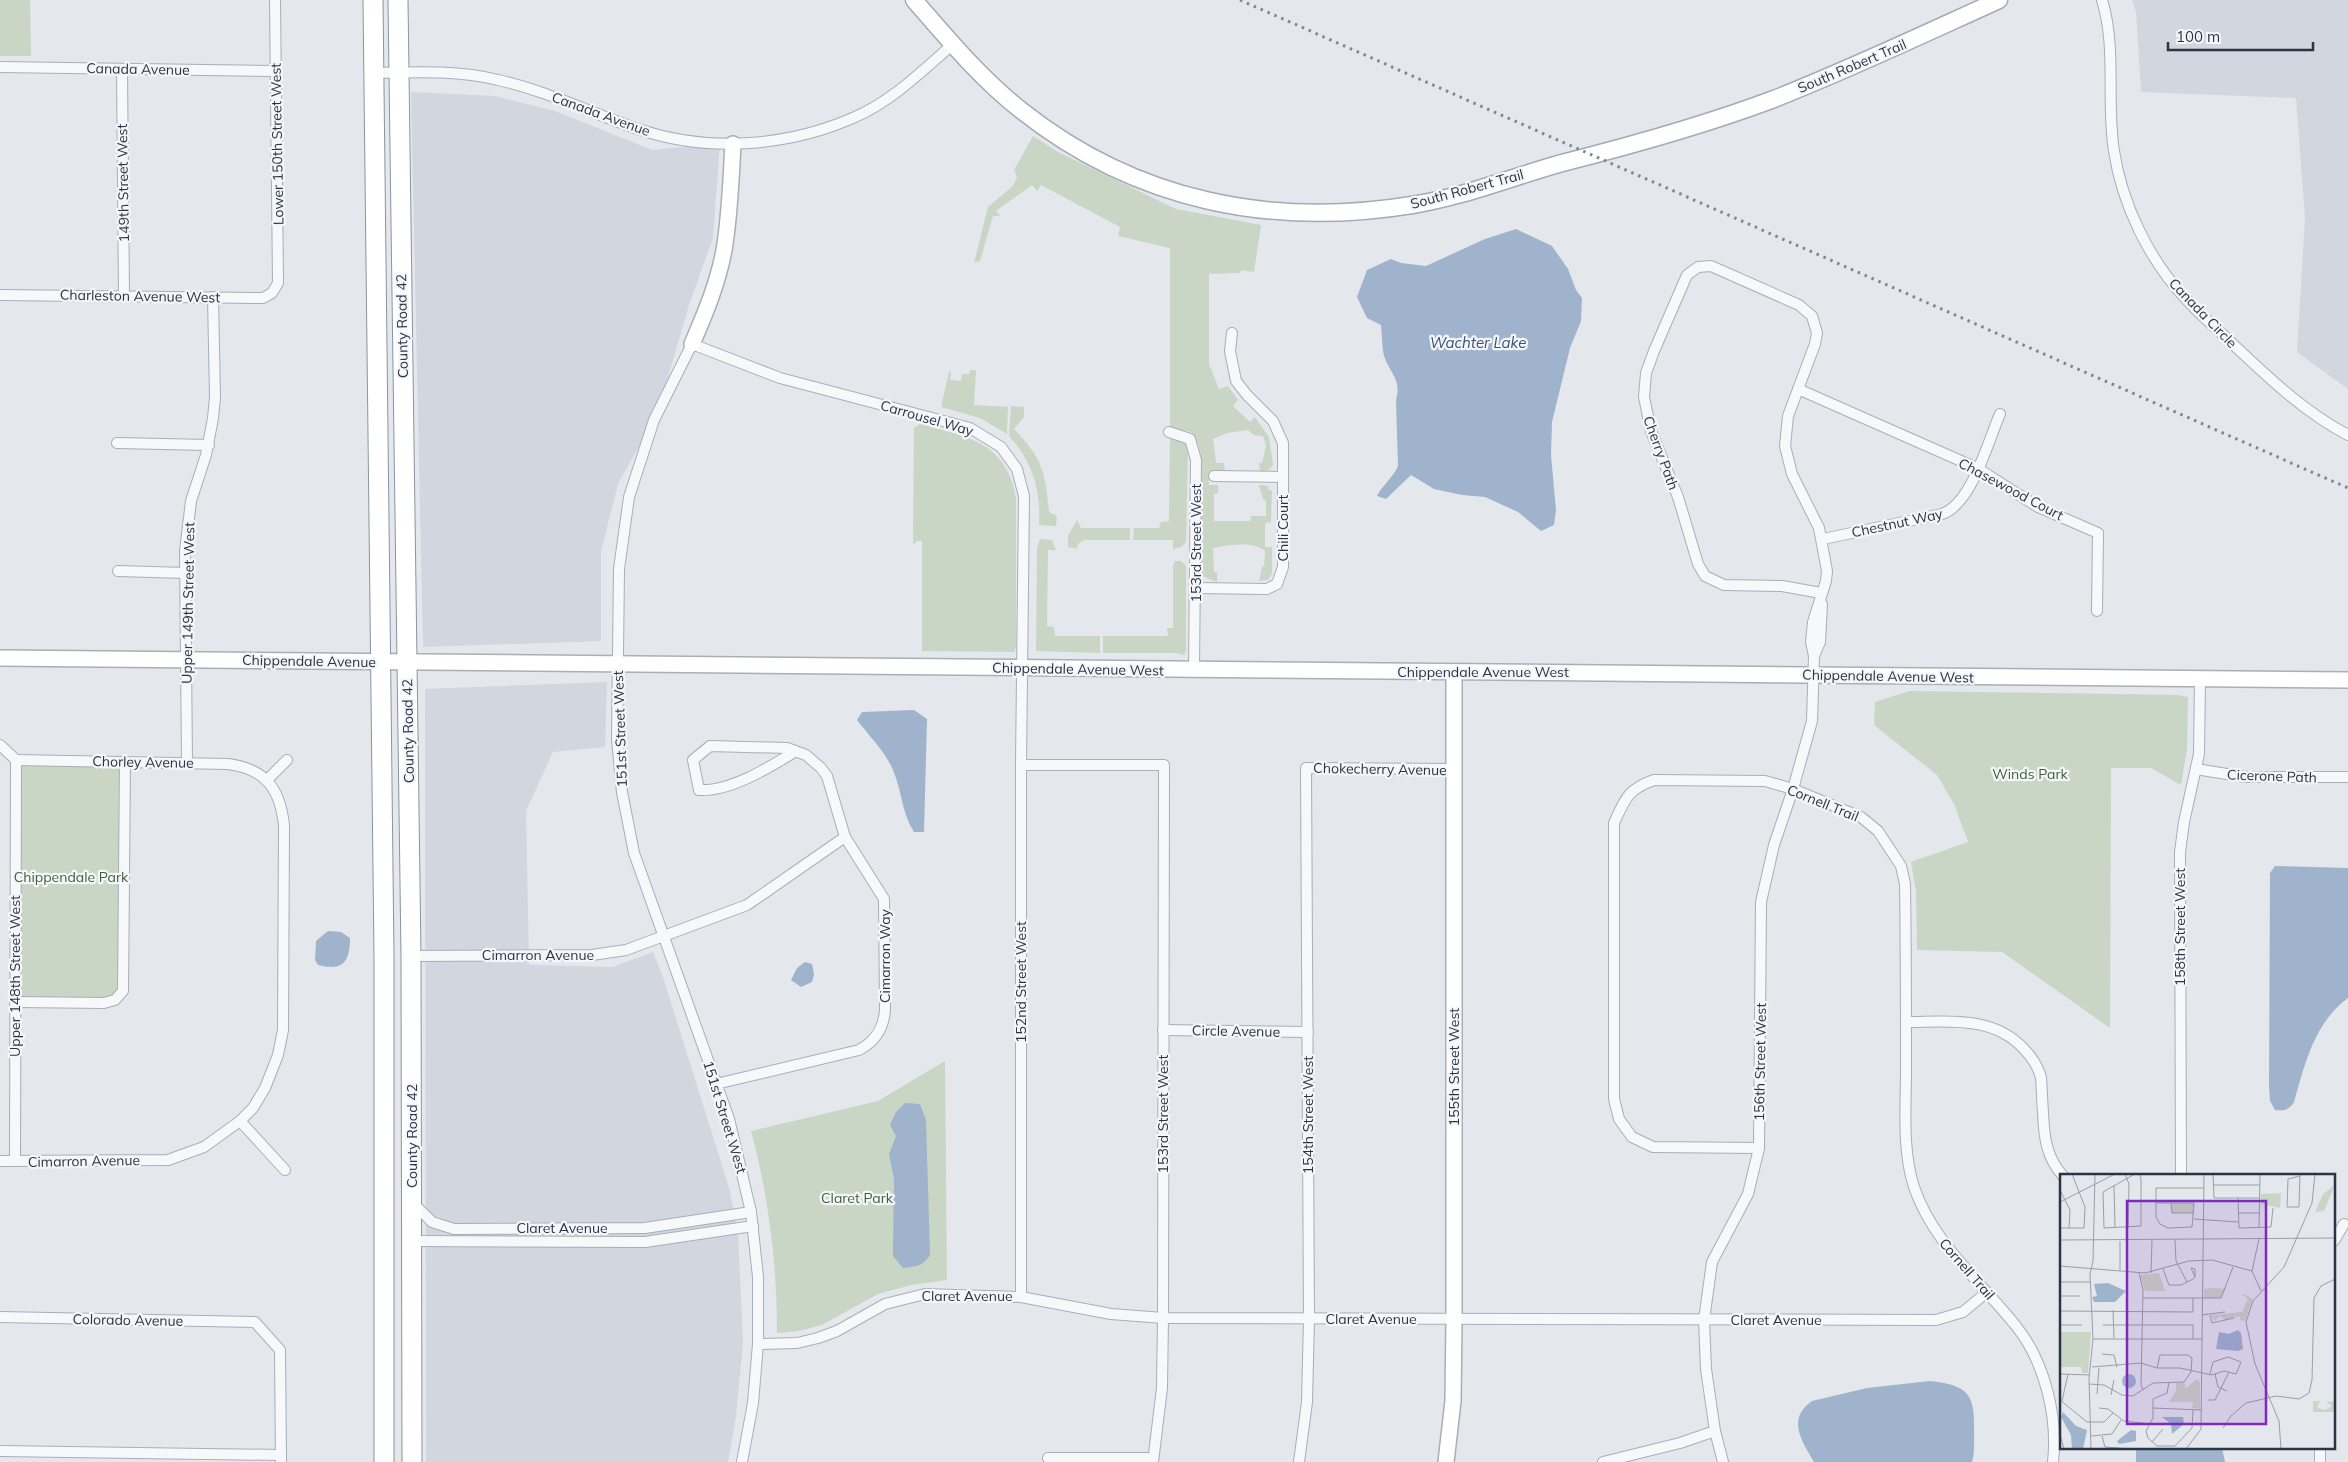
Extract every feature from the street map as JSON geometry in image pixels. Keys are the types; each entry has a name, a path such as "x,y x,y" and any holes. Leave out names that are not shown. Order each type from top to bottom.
{"highway":[{"name":"County Road 42","path":"373,0 382,662 384,1462"},
{"name":"County Road 42","path":"398,0 411,956 412,1462"},
{"path":"375,164 379,187 382,344 387,356 403,375"},
{"path":"384,1066 393,1075 395,1084 395,1228 405,1239 412,1241"}],"main road":[{"name":"South Robert Trail","path":"914,0 952,45 987,81 1023,112 1072,146 1140,180 1210,202 1272,212 1331,214 1385,209 1448,197 1719,118 1815,82 1999,0"}],"street":[{"name":"Lower 150th Street West","path":"275,0 278,284 276,288"},
{"name":"Canada Circle","path":"2102,0 2109,39 2114,151 2128,202 2148,246 2165,274 2185,299 2263,373 2308,408 2348,435"},
{"name":"Canada Avenue","path":"374,73 449,72 497,80 543,92 642,131 687,140 733,144 794,138 856,117 900,90 952,45"},
{"name":"Canada Avenue","path":"0,67 276,71"},
{"name":"149th Street West","path":"122,69 124,296"},
{"name":"151st Street West","path":"733,144 730,204 724,252 711,299 692,344 654,420 629,497 619,569 617,664 618,745 625,810 634,853 738,1151 751,1212 758,1278 758,1344 752,1402 742,1462"},
{"name":"Cherry Path","path":"1817,327 1812,316 1799,305 1711,266 1698,267 1685,279 1654,351 1646,374 1644,397 1651,432 1678,497 1698,564 1705,576 1724,586 1782,586 1821,593"},
{"name":"Charleston Avenue West","path":"0,295 263,298 272,293 276,288"},
{"name":"Upper 149th Street West","path":"187,762 185,573 188,518 208,444 215,397 213,298"},
{"name":"156th Street West","path":"1723,1462 1715,1431 1706,1369 1704,1320 1712,1262 1748,1194 1759,1148 1761,902 1774,845 1794,789 1812,721 1814,656 1810,642 1826,571 1823,539 1813,513 1792,474 1786,456 1786,426 1815,344 1817,327"},
{"name":"Chili Court","path":"1195,588 1267,590 1276,584 1283,567 1281,436 1273,421 1236,381 1230,351 1232,333"},
{"name":"Carrousel Way","path":"692,344 780,378 970,428 1001,447 1017,470 1024,496 1023,668"},
{"name":"Chasewood Court","path":"1798,389 1977,468 2038,507 2098,533 2097,611"},
{"name":"Chestnut Way","path":"1823,539 1950,511 1965,496 2000,414"},
{"name":"153rd Street West","path":"1169,432 1190,439 1196,460 1194,670"},
{"path":"117,443 208,444"},
{"name":"Chili Court","path":"1214,476 1283,477"},
{"path":"118,571 185,573"},
{"name":"Chippendale Avenue","path":"0,658 617,664"},
{"name":"Chippendale Avenue West","path":"617,664 2348,680"},
{"name":"152nd Street West","path":"1021,1296 1021,765 1023,668"},
{"name":"155th Street West","path":"1446,1462 1453,1401 1454,1320 1454,672"},
{"name":"158th Street West","path":"2180,1174 2180,852 2199,748 2200,680"},
{"path":"0,745 16,760"},
{"path":"710,746 777,747 796,751 767,768 713,791 699,790 693,760 710,746"},
{"name":"Cimarron Way","path":"716,1084 858,1050 871,1042 880,1030 885,1009 885,905 878,887 845,837 827,776 814,761 796,751"},
{"name":"Chorley Avenue","path":"16,760 187,762 241,766 254,771 267,780"},
{"name":"Upper 148th Street West","path":"15,1161 16,760"},
{"path":"285,1170 240,1121 253,1108 265,1088 278,1055 283,1030 284,826 279,797 267,780 287,760"},
{"path":"15,1002 104,1004 115,1000 122,991 125,762"},
{"name":"153rd Street West","path":"1021,765 1164,765 1162,1388 1153,1460"},
{"name":"Chokecherry Avenue","path":"1306,768 1454,769"},
{"name":"154th Street West","path":"1299,1462 1306,1402 1309,1319 1306,768"},
{"name":"Cicerone Path","path":"2196,769 2237,776 2348,777"},
{"name":"Cornell Trail","path":"1759,1148 1653,1147 1632,1137 1618,1119 1614,1099 1614,823 1627,795 1640,785 1654,780 1756,779 1794,789 1861,816 1878,830 1901,866 1905,884 1906,1143 1914,1186 1938,1237 2018,1328 2038,1363 2050,1402 2055,1446 2053,1462"},
{"path":"663,937 747,905 845,837"},
{"name":"Cimarron Avenue","path":"411,956 604,954 626,950 663,937"},
{"path":"1906,1022 1978,1022 1999,1029 2016,1040 2030,1056 2040,1076 2044,1140 2054,1165 2061,1174"},
{"name":"Circle Avenue","path":"1163,1030 1308,1032"},
{"name":"Cimarron Avenue","path":"0,1161 168,1160 204,1147 240,1121"},
{"name":"Claret Avenue","path":"412,1202 432,1222 454,1229 645,1228 751,1212"},
{"name":"Claret Avenue","path":"412,1241 645,1242 753,1226"},
{"path":"2336,1238 2346,1226"},
{"name":"Claret Avenue","path":"758,1344 786,1344 818,1338 847,1326 876,1308 915,1296 946,1294 1021,1296 1111,1314 1163,1318 1936,1320 1963,1312 1987,1292"},
{"name":"Colorado Avenue","path":"0,1318 255,1322 280,1350 281,1459"},
{"path":"1603,1462 1680,1443 1715,1431"},
{"path":"0,1451 281,1459"},
{"path":"1048,1458 1153,1460"}],"shaded area":[{"path":"2132,0 2348,0 2348,389 2297,352 2305,218 2296,98 2141,92 2136,12"},
{"path":"411,92 495,96 555,111 652,150 720,143 713,238 689,305 658,412 618,484 601,551 601,641 423,647"},
{"path":"607,682 605,747 553,752 526,811 529,965 613,967 653,952 663,977 730,1191 738,1235 743,1342 736,1417 728,1462 426,1462 425,689"}],"green space":[{"path":"0,0 30,0 31,56 0,56"},
{"path":"1033,136 1056,151 1176,209 1261,225 1254,272 1242,270 1239,273 1209,274 1209,364 1219,389 1228,386 1238,400 1233,406 1250,422 1255,417 1269,437 1273,465 1269,470 1260,472 1259,463 1262,463 1266,446 1263,436 1254,435 1248,430 1227,433 1213,439 1216,463 1224,463 1225,472 1209,472 1209,485 1218,485 1218,493 1214,494 1214,521 1250,521 1251,516 1266,516 1266,501 1263,499 1259,485 1269,486 1268,489 1272,491 1271,522 1265,523 1265,547 1272,547 1272,573 1268,580 1259,581 1262,567 1264,566 1265,551 1247,545 1213,548 1214,572 1217,572 1217,582 1200,575 1202,459 1198,443 1191,432 1170,427 1170,248 1118,236 1120,227 1041,185 1037,191 1032,185 996,211 1001,216 993,216 980,261 974,263 988,207 1013,186 1017,177 1014,170"},
{"path":"970,370 976,370 974,405 1008,407 1007,434 980,418 941,407 949,372 951,371 950,380 961,381 962,374 969,374"},
{"path":"1011,406 1024,407 1024,417 1014,429 1031,449 1041,467 1046,486 1049,512 1057,516 1056,526 1039,525 1039,500 1034,477 1024,456 1009,436"},
{"path":"920,424 969,438 982,445 994,453 1004,465 1011,479 1016,498 1016,647 1014,652 922,651 922,541 917,541 913,545 914,428"},
{"path":"1170,439 1182,440 1188,448 1186,542 1181,547 1173,549 1173,540 1133,540 1134,528 1159,528 1161,522 1169,521"},
{"path":"1077,520 1081,528 1130,528 1130,540 1084,540 1078,544 1077,549 1068,547 1068,536"},
{"path":"1040,539 1052,540 1056,550 1048,550 1047,626 1054,627 1055,636 1100,636 1100,653 1036,651 1037,549"},
{"path":"1175,561 1181,561 1186,566 1186,651 1184,655 1175,653 1103,653 1103,636 1168,636 1167,628 1173,628 1173,566"},
{"name":"Winds Park","path":"1909,691 2178,695 2188,697 2187,749 2181,785 2151,768 2111,768 2110,1028 2002,952 1917,950 1916,892 1911,862 1968,842 1954,804 1937,775 1874,725 1875,702"},
{"name":"Chippendale Park","path":"16,760 125,762 125,992 117,1000 16,1004"},
{"name":"Claret Park","path":"945,1061 947,1280 911,1285 878,1294 822,1325 799,1331 777,1333 774,1256 771,1231 763,1181 751,1131 878,1101"}],"water":[{"name":"Wachter Lake","path":"1516,229 1552,246 1568,269 1576,290 1582,298 1581,321 1570,348 1552,422 1551,455 1556,510 1554,525 1541,531 1518,512 1485,497 1462,495 1434,489 1411,475 1386,499 1377,496 1398,466 1397,387 1384,356 1381,325 1367,318 1357,297 1367,270 1391,259 1401,263 1426,266 1485,239"},
{"path":"914,710 927,719 924,832 914,832 907,818 890,763 857,720 862,712"},
{"path":"2275,866 2348,868 2348,998 2336,1008 2319,1032 2307,1059 2294,1102 2288,1108 2281,1110 2275,1110 2270,1101 2269,1085 2270,873"},
{"path":"328,931 341,932 350,938 348,954 339,966 326,967 318,965 315,960 316,941"},
{"path":"805,962 812,964 814,974 812,982 801,987 791,980 797,968"},
{"path":"905,1103 920,1104 926,1120 930,1255 925,1262 919,1265 903,1268 893,1256 894,1179 889,1154 896,1136 890,1125 896,1112"},
{"path":"1930,1381 1953,1385 1967,1394 1971,1400 1974,1418 1972,1462 1814,1462 1801,1438 1798,1423 1804,1408 1812,1401 1867,1388"},
{"path":"2136,1450 2222,1450 2225,1462 2136,1462"}],"railway":[{"path":"1240,0 2348,488"}]}
